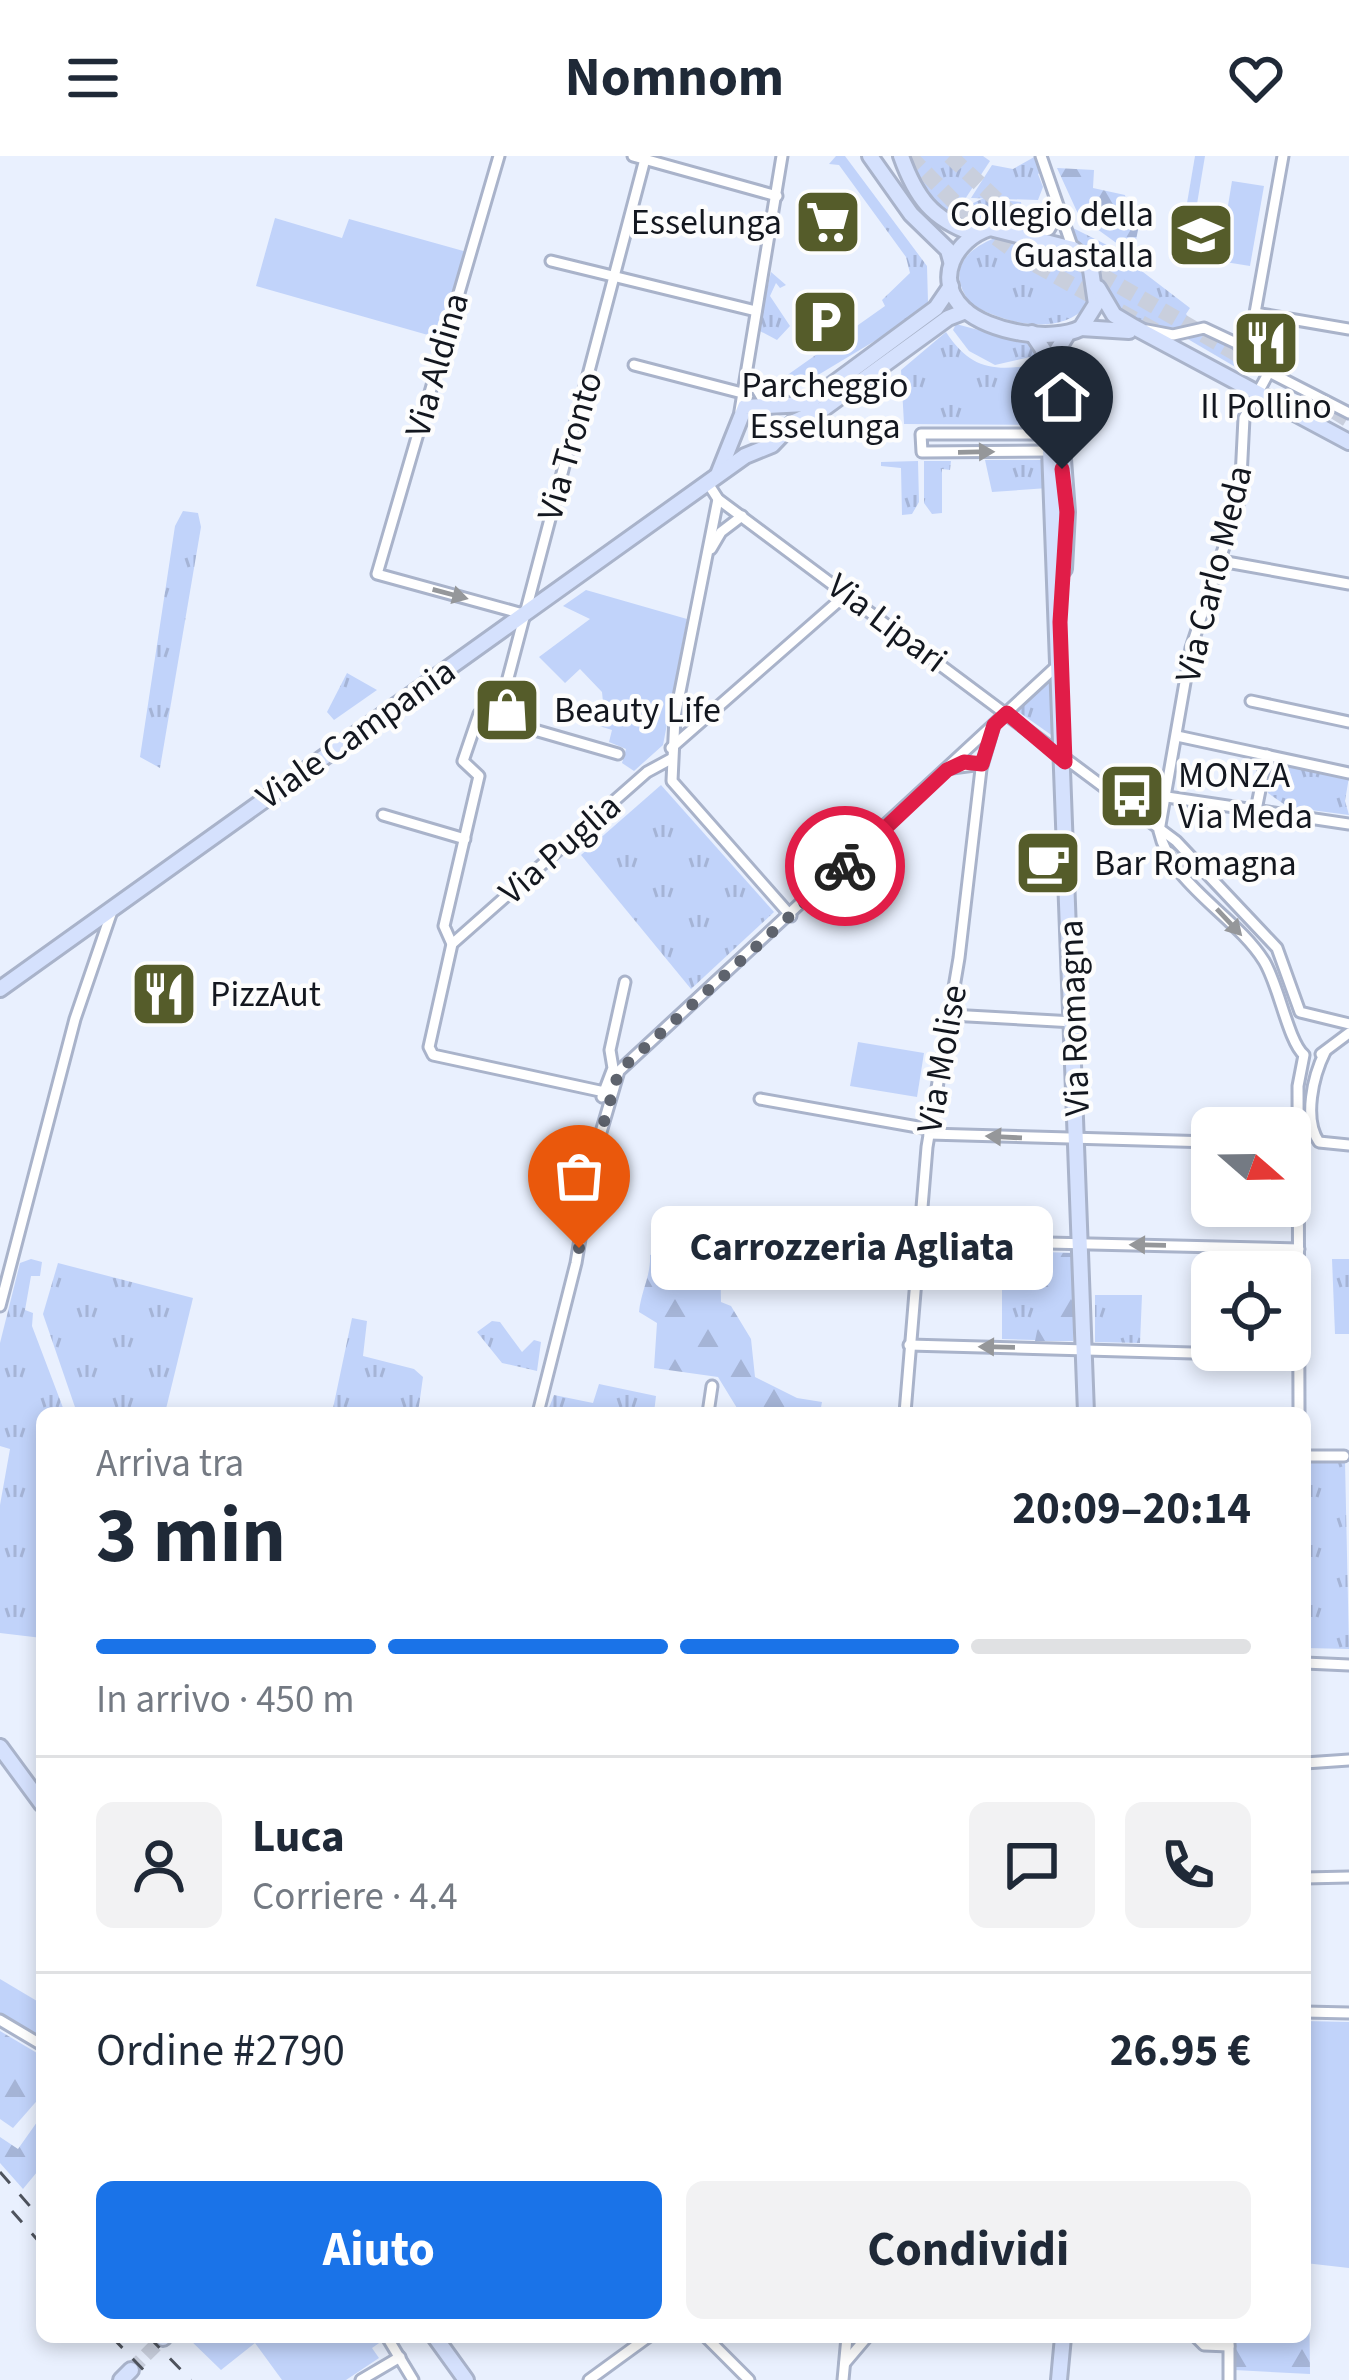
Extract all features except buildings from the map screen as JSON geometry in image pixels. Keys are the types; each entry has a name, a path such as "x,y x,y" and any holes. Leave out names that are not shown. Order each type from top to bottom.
{"street":[{"name":"Via Aldina","path":"499,156 377,574 523,614"},
{"path":"782,156 737,421 714,488 707,559 671,754 672,781 791,916"},
{"path":"870,156 911,214 948,250 951,286 966,311 1032,333 1066,336 1081,328 1109,326 1148,336"},
{"path":"901,156 914,188 934,216 974,234 1002,228 1073,249 1090,263 1098,289 1114,315 1349,442"},
{"path":"1041,156 1073,249"},
{"path":"1243,352 1255,313 1283,156"},
{"path":"639,158 777,196"},
{"name":"Via Tronto","path":"498,716 617,278 639,158"},
{"path":"1027,235 1049,230 1061,208"},
{"path":"951,261 974,234"},
{"path":"550,261 756,311"},
{"path":"737,421 749,404 806,404 936,308 951,286"},
{"path":"1081,328 1096,304 1098,289"},
{"path":"737,421 743,443 757,449 778,439 794,422 823,409 966,311"},
{"path":"1255,313 1349,329"},
{"path":"1134,327 1173,335 1204,328 1269,372 1349,413"},
{"name":"Via Romagna","path":"1032,333 1046,354 1042,451 1060,527"},
{"name":"Via Romagna","path":"1066,336 1056,349 1063,375 1060,622 1087,1407"},
{"path":"746,363 752,388 782,421 778,439"},
{"path":"634,365 742,393"},
{"name":"Via Carlo Meda","path":"1160,831 1191,649 1240,498 1244,418 1269,372"},
{"path":"1041,434 921,434 922,452 1042,451"},
{"name":"Viale Campania","path":"0,989 523,614 714,488 757,449"},
{"name":"Via Lipari","path":"714,488 742,516 849,592 1065,762"},
{"path":"707,559 721,532 742,516"},
{"path":"1220,561 1349,584"},
{"name":"Via Puglia","path":"606,1092 433,1054 432,1029 452,944 849,592"},
{"path":"540,1407 576,1263 606,1092 616,1069 791,916 1061,662"},
{"path":"1251,701 1349,722"},
{"name":"Via Puglia","path":"452,944 444,926 479,776 463,761 476,716 498,716"},
{"path":"498,716 514,726 618,754"},
{"name":"Via Molise","path":"905,1407 929,1132 950,1016 982,764 994,725"},
{"path":"1177,736 1349,773"},
{"path":"1256,810 1267,755"},
{"path":"947,770 964,762 982,764"},
{"path":"1065,762 1198,861 1277,948 1293,1004 1331,1033 1313,1082 1313,1135 1318,1142 1349,1145"},
{"path":"1167,797 1349,824"},
{"path":"383,815 465,839"},
{"path":"1160,831 1165,856 1262,957 1283,999 1299,1082"},
{"path":"0,1306 75,1019 114,907"},
{"path":"616,1069 610,1050 625,982"},
{"path":"950,1016 1074,1022"},
{"path":"1294,1040 1299,1024 1317,1019 1349,1024"},
{"path":"1304,1054 1326,1050 1349,1033"},
{"path":"1294,1040 1304,1054 1297,1107"},
{"path":"760,1100 929,1132 1191,1142"},
{"path":"919,1240 1299,1249 1298,1227"},
{"path":"909,1345 1191,1352"},
{"path":"1299,1407 1301,1371"},
{"path":"709,1407 712,1385"},
{"path":"1311,1456 1344,1456"},
{"path":"1311,1663 1349,1665"},
{"path":"0,1747 36,1796"},
{"path":"1311,1763 1349,1760"},
{"path":"1311,1878 1349,1877"},
{"path":"1311,2012 1349,2014"},
{"path":"0,2020 36,2041"},
{"path":"391,2343 413,2380"},
{"path":"439,2343 465,2379"},
{"path":"589,2380 641,2343"},
{"path":"712,2343 749,2380"},
{"path":"843,2380 847,2343"},
{"path":"845,2363 862,2343"},
{"path":"1059,2380 1062,2343"},
{"path":"1229,2343 1229,2380"},
{"path":"361,2380 400,2357"}],"green space":[{"path":"836,156 845,156 927,266 928,302 888,333 793,390 786,376 885,306 882,300 910,273 906,257 839,165 829,164"},
{"path":"909,156 983,156 990,161 952,219 924,189"},
{"path":"1036,156 1043,171 1038,174 1043,187 1038,200 971,198 992,165 1013,169"},
{"path":"1195,156 1205,156 1187,264 1177,262"},
{"path":"1057,168 1094,170 1093,188 1125,195 1128,211 1141,215 1133,255 1079,216"},
{"path":"1232,181 1264,186 1250,266 1219,261"},
{"path":"984,198 1021,202 1023,215 1045,228 997,221 956,223 969,205"},
{"path":"275,218 342,238 349,219 467,252 442,339 256,286"},
{"path":"1067,225 1109,246 1190,308 1186,314 1195,326 1167,336 1109,309 1097,266 1071,240"},
{"path":"995,238 1068,257 1087,276 1087,306 1061,322 1031,324 971,304 960,282 962,264 974,249"},
{"path":"771,272 786,285 780,288 776,283 770,296 790,326 777,340 758,330"},
{"path":"956,324 1027,343 1039,355 995,365 969,351 953,330"},
{"path":"946,332 966,355 987,366 1041,364 1042,425 904,424 901,370"},
{"path":"1210,335 1234,347 1248,365 1244,372 1186,338"},
{"path":"985,460 1046,460 1048,488 992,492"},
{"path":"918,461 919,502 912,514 902,515 901,468 881,466 881,462"},
{"path":"924,461 951,461 950,470 942,469 942,513 932,514 924,503"},
{"path":"183,511 198,513 201,527 160,768 140,757 175,526"},
{"path":"586,590 687,619 663,745 634,771 622,763 626,749 609,742 612,730 599,726 595,710 603,702 602,692 580,669 565,683 539,657 590,619 563,606"},
{"path":"347,673 377,690 334,720 327,712"},
{"path":"1053,674 1057,739 1016,710"},
{"path":"1273,761 1349,777 1345,801 1349,815 1288,807 1268,793"},
{"path":"661,785 774,912 691,989 581,855"},
{"path":"858,1042 924,1053 917,1097 850,1086"},
{"path":"724,1226 910,1257 907,1281 720,1248"},
{"path":"672,1242 720,1248 721,1302 731,1306 751,1339 755,1377 797,1398 822,1402 821,1407 736,1407 718,1377 654,1368 657,1323 639,1312 650,1255 667,1251"},
{"path":"1002,1251 1073,1253 1073,1341 1002,1339"},
{"path":"1017,1252 1073,1253 1073,1341 1035,1341 1046,1288 1035,1296 1019,1286"},
{"path":"1332,1259 1349,1259 1349,1334 1335,1334"},
{"path":"42,1262 40,1276 31,1276 25,1310 33,1313 32,1326 63,1407 36,1407 36,1637 0,1633 0,1505 10,1449 0,1446 0,1343 20,1263"},
{"path":"58,1263 193,1298 166,1407 75,1407 43,1314"},
{"path":"1095,1295 1142,1295 1140,1343 1095,1342"},
{"path":"352,1318 367,1321 363,1356 414,1369 423,1377 419,1407 333,1407"},
{"path":"492,1321 500,1322 522,1352 534,1340 541,1342 537,1371 502,1363 477,1332"},
{"path":"599,1384 656,1396 655,1407 549,1407 554,1395 593,1403"},
{"path":"1345,1461 1349,1649 1311,1648 1311,1462"},
{"path":"0,1979 36,2000 36,2036 0,2015"},
{"path":"1311,2021 1349,2022 1349,2268 1311,2264"},
{"path":"0,2031 36,2052 36,2102 13,2128 0,2119"},
{"path":"36,2124 36,2173 23,2189 0,2163 0,2137 18,2149"},
{"path":"193,2343 255,2343 221,2370"},
{"path":"255,2343 379,2343 372,2348 379,2358 346,2380 282,2380"},
{"path":"1234,2343 1310,2343 1310,2374 1234,2370"}],"tunnel":[{"path":"909,156 971,219 1024,258 1166,337"},
{"path":"950,156 1037,238 1270,373"},
{"path":"1313,398 1349,420"},
{"path":"131,2370 158,2343"}],"railway":[{"path":"0,2172 36,2213"},
{"path":"12,2211 36,2238"},
{"path":"118,2343 153,2380"},
{"path":"155,2343 191,2380"}],"way so far":[{"path":"579,1248 594,1156 619,1071 845,866"}],"place":[{"name":"Esselunga","path":"828,222"},
{"name":"Collegio della Guastalla","path":"1201,235"},
{"name":"Parcheggio Esselunga","path":"825,322"},
{"name":"Il Pollino","path":"1266,343"},
{"name":"Beauty Life","path":"507,710"},
{"name":"MONZA Via Meda","path":"1132,796"},
{"name":"Bar Romagna","path":"1048,863"},
{"name":"PizzAut","path":"164,994"},
{"name":"Carrozzeria Agliata","path":"579,1248"}],"route":[{"path":"845,866 947,770 964,762 982,764 994,725 1007,713 1065,762 1060,622 1067,512 1062,469"}]}
